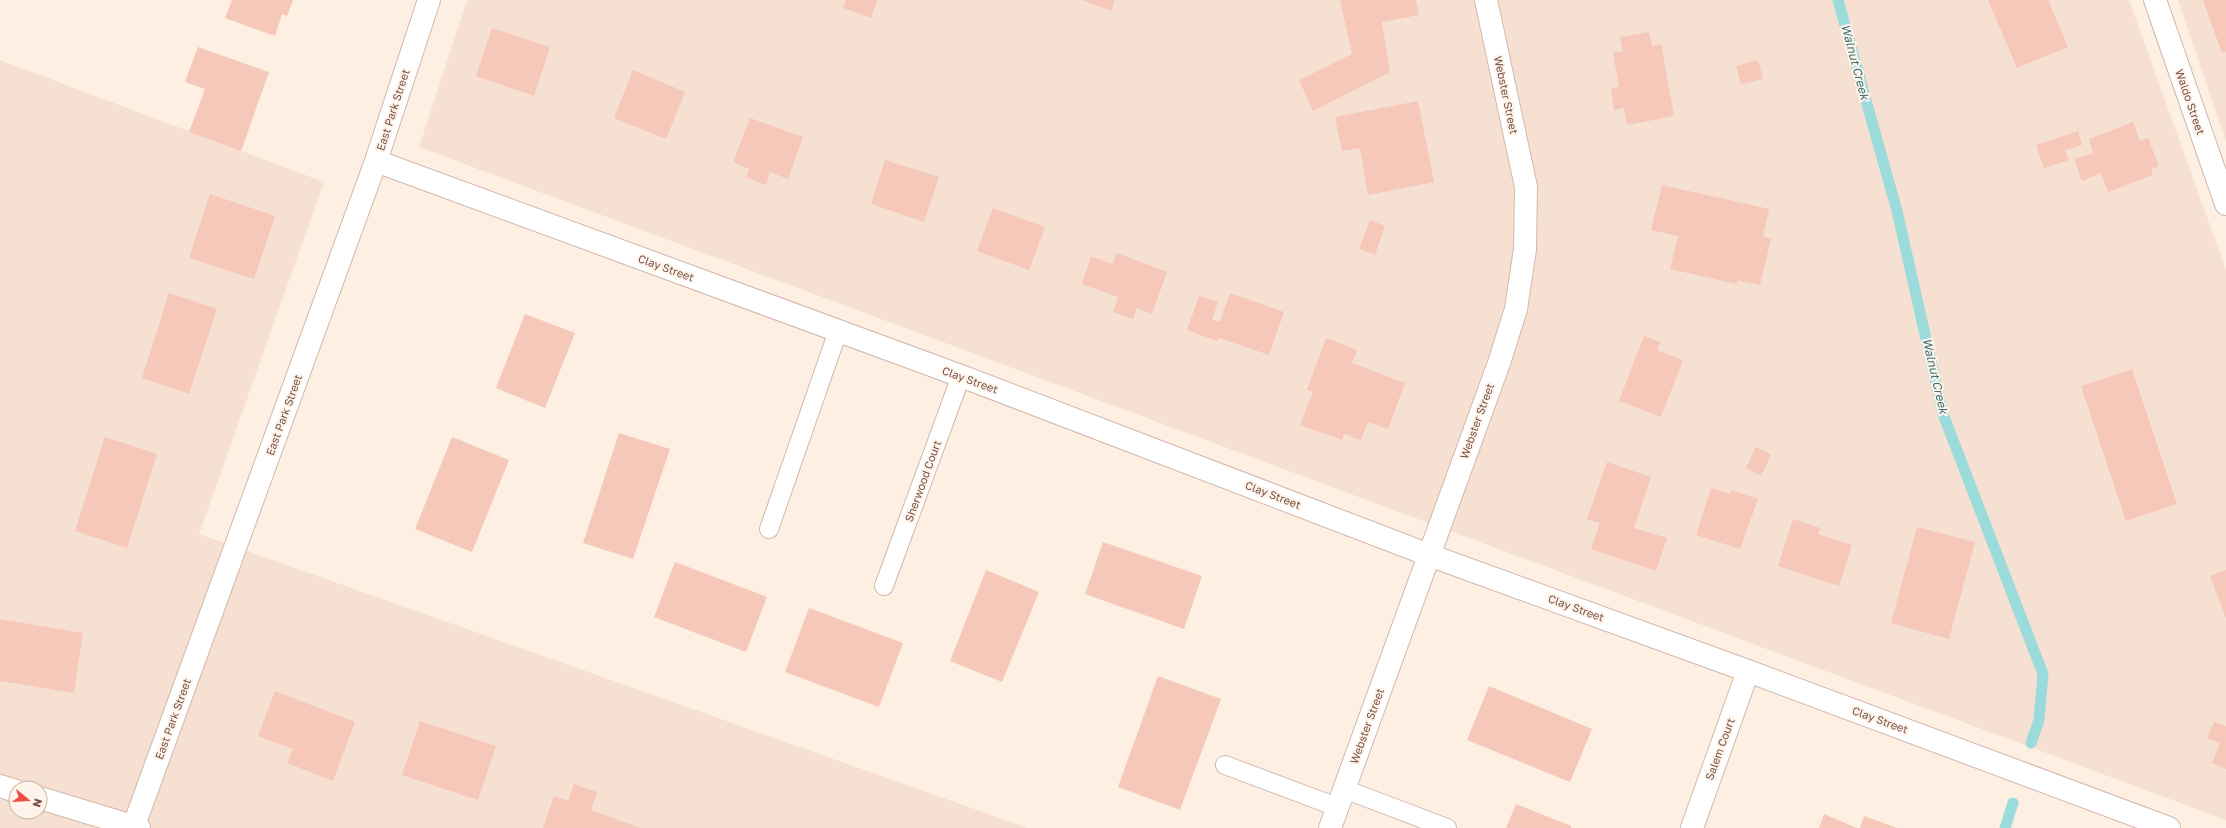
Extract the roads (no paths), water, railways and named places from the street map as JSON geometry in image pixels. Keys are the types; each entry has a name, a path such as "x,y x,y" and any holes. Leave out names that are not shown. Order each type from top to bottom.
{"street":[{"name":"East Park Street","path":"135,827 376,161 429,0"},
{"name":"Webster Street","path":"1330,828 1499,363 1516,309 1525,249 1526,187 1486,0"},
{"name":"Waldo Street","path":"2155,0 2220,168 2226,204"},
{"name":"Clay Street","path":"376,161 961,376 1429,554 2169,828"},
{"name":"Salem Court","path":"1692,828 1748,671"},
{"path":"48,800 135,827"}],"lane":[{"path":"769,529 838,331"},
{"name":"Sherwood Court","path":"884,586 961,376"},
{"path":"1225,765 1447,828"}],"waterway":[{"name":"Walnut Creek","path":"1838,0 1897,211 1943,414 2043,674 2039,720 2031,743"},
{"name":"Walnut Creek","path":"2005,828 2013,803"}]}
